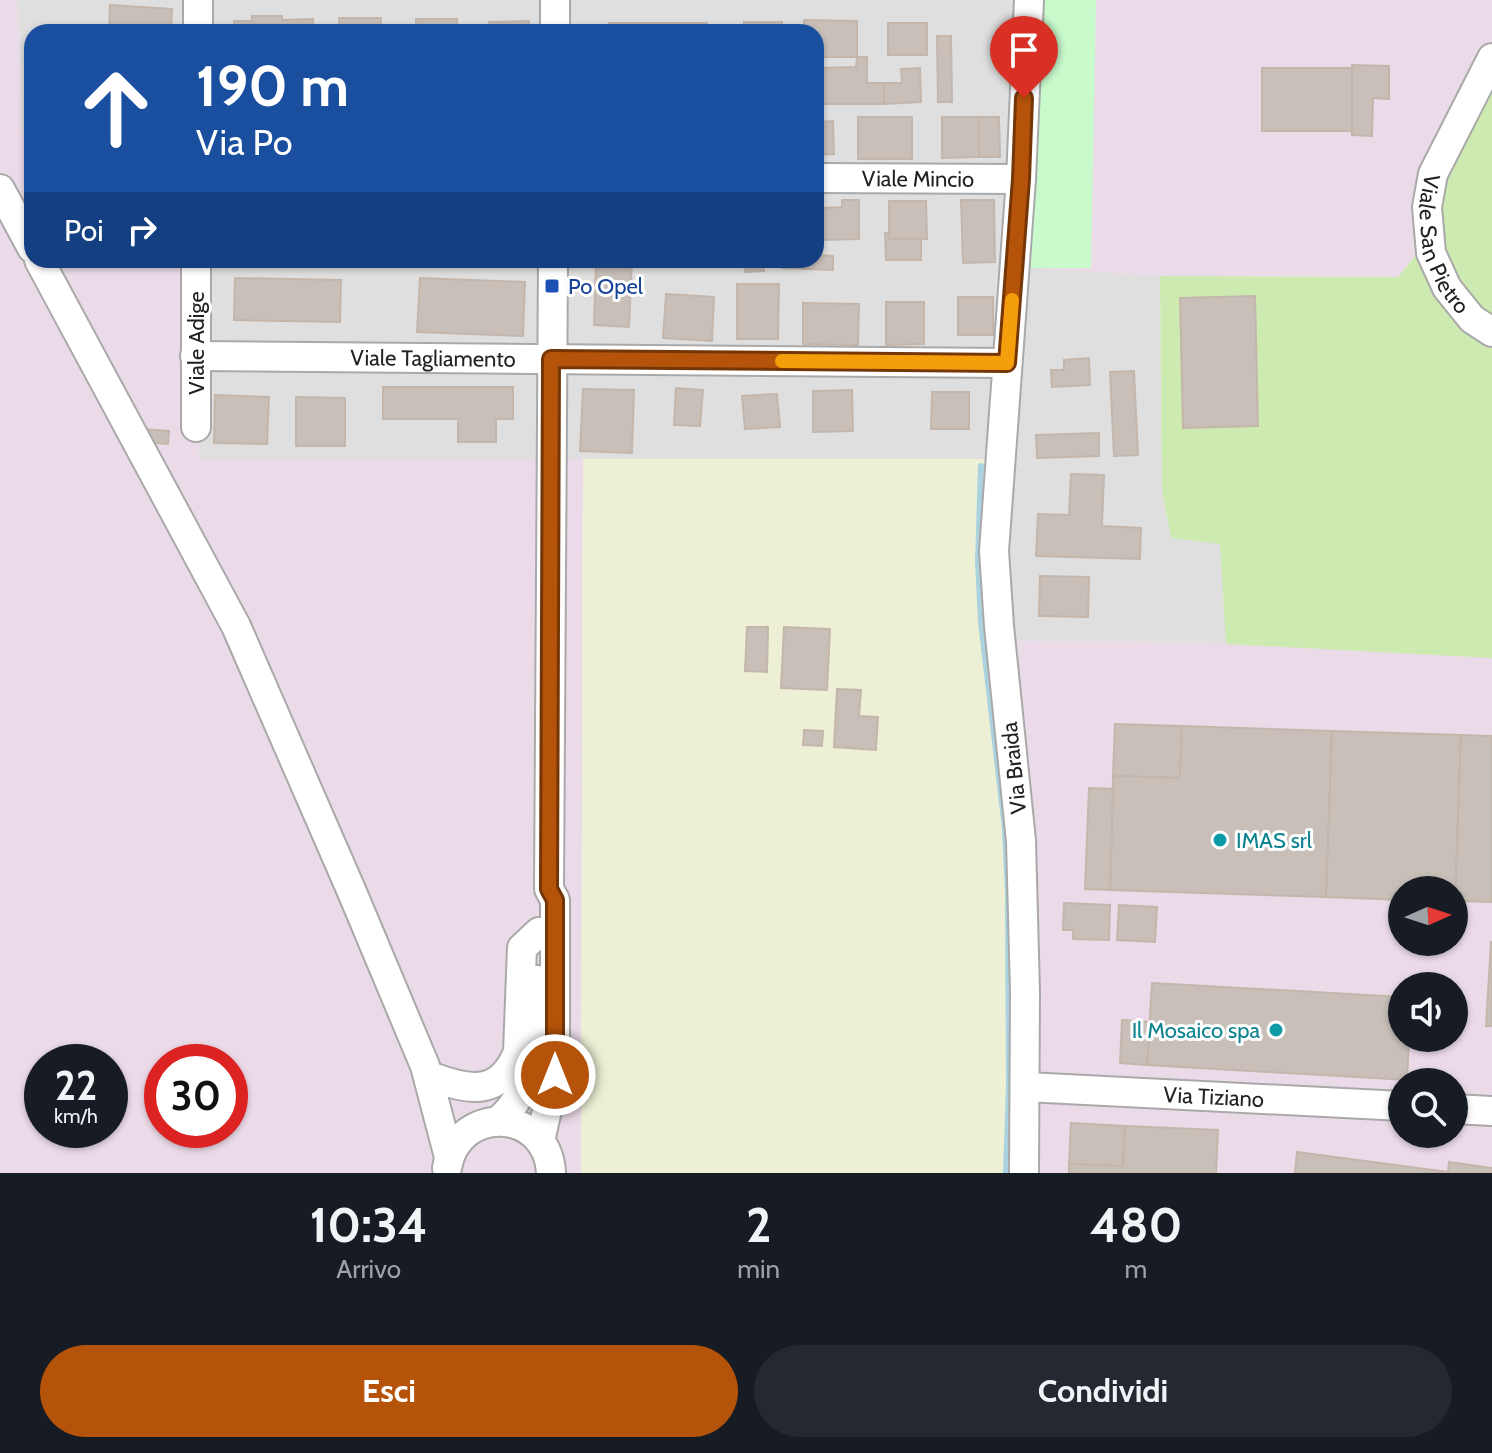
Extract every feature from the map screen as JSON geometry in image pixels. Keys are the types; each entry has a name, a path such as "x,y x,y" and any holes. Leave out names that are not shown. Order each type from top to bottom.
{"street":[{"path":"198,0 198,24"},
{"path":"555,0 555,24"},
{"name":"Via Braida","path":"1024,1173 1026,1087 1021,841 994,551 1021,179 1029,0"},
{"name":"Viale San Pietro","path":"1492,58 1433,174 1427,207 1431,253 1447,288 1472,319 1492,332"},
{"name":"Viale Mincio","path":"824,178 1021,179"},
{"path":"0,189 24,233"},
{"path":"43,268 236,626 430,1072 458,1116 488,1123 514,1123 528,1130 548,1154 551,1173"},
{"name":"Viale Adige","path":"196,268 196,427"},
{"path":"540,1141 555,1075 555,900 549,889 553,268"},
{"name":"Viale Tagliamento","path":"195,356 1007,363"},
{"path":"448,1165 455,1144 465,1133 508,1113 527,1083 534,1056 541,900 549,889"},
{"path":"430,1072 457,1086 479,1087 496,1082 505,1075 518,1052 522,948 539,932"},
{"path":"430,1072 448,1165"},
{"name":"Via Tiziano","path":"1026,1087 1388,1105"},
{"path":"1468,1110 1492,1111"}],"shaded area":[{"path":"0,0 17,0 24,140 24,268 195,268 199,459 583,459 581,1173 0,1173"},
{"path":"17,0 1038,0 1030,267 1160,276 1162,490 1172,538 1232,545 1227,642 989,641 995,459 199,459 195,268 824,268 824,24 24,24 23,141"},
{"path":"1038,0 1492,0 1492,53 1425,244 1398,277 1160,276 1030,268"},
{"path":"989,641 1227,642 1492,653 1492,1173 1009,1173 1012,1000 1005,766"}],"green space":[{"path":"1043,0 1096,0 1091,268 1030,268"},
{"path":"1492,53 1492,658 1226,644 1220,544 1171,538 1162,490 1160,276 1398,277 1425,244 1447,154"},
{"path":"583,459 995,459 1012,1000 1009,1173 581,1173"}],"building":[{"path":"110,5 172,9 171,24 109,24"},
{"path":"252,16 282,16 282,20 313,19 313,24 234,24 234,21 252,21"},
{"path":"339,18 381,18 381,24 339,24"},
{"path":"416,19 457,19 457,24 416,24"},
{"path":"804,20 857,21 857,57 824,57 824,24 804,24"},
{"path":"529,21 529,24 489,24"},
{"path":"744,22 782,22 782,24"},
{"path":"609,23 685,23 685,24"},
{"path":"888,23 927,23 927,55 888,55"},
{"path":"937,36 951,36 952,102 938,102"},
{"path":"857,57 867,57 867,83 884,83 884,104 824,104 824,68 856,67"},
{"path":"1352,65 1389,66 1389,99 1373,98 1372,136 1352,135"},
{"path":"920,68 921,102 884,104 884,83 902,83 901,69"},
{"path":"1262,68 1352,68 1352,131 1262,131"},
{"path":"858,117 912,117 912,159 858,159"},
{"path":"942,117 979,117 979,157 942,158"},
{"path":"979,117 999,117 1000,157 979,157"},
{"path":"833,121 834,154 824,155 824,122"},
{"path":"842,200 859,200 859,239 824,240 824,208 842,207"},
{"path":"961,200 994,200 995,262 963,263"},
{"path":"889,201 926,201 927,239 889,239"},
{"path":"885,233 889,233 889,239 921,239 921,260 886,260"},
{"path":"824,255 833,256 833,270 782,268 824,268"},
{"path":"596,268 632,268 629,327 594,325"},
{"path":"745,268 764,268 764,271 745,272"},
{"path":"235,278 341,280 340,322 234,320"},
{"path":"420,278 525,282 523,336 417,332"},
{"path":"737,284 779,284 778,339 737,339"},
{"path":"666,294 714,297 712,341 663,338"},
{"path":"1255,296 1258,426 1183,428 1180,298"},
{"path":"958,297 993,297 993,335 958,335"},
{"path":"886,302 924,302 924,344 886,345"},
{"path":"803,303 859,304 858,345 803,344"},
{"path":"1089,358 1090,385 1052,387 1051,370 1064,370 1064,360"},
{"path":"1134,371 1138,455 1114,456 1110,372"},
{"path":"383,387 513,387 513,419 496,419 496,442 458,442 458,419 383,419"},
{"path":"676,388 703,390 700,426 674,425"},
{"path":"583,389 634,390 632,453 580,451"},
{"path":"852,390 853,431 813,432 813,391"},
{"path":"932,392 969,392 969,429 931,429"},
{"path":"777,394 780,427 745,429 742,396"},
{"path":"215,395 269,397 267,444 214,443"},
{"path":"296,397 345,398 345,446 296,446"},
{"path":"142,429 169,431 168,444 141,442"},
{"path":"1099,433 1099,456 1037,458 1036,435"},
{"path":"1071,474 1104,475 1102,526 1141,528 1140,559 1036,556 1038,514 1069,515"},
{"path":"1040,576 1089,577 1088,617 1039,616"},
{"path":"747,627 768,627 767,672 745,671"},
{"path":"784,627 830,629 827,690 781,688"},
{"path":"837,689 861,690 859,716 878,717 876,750 834,747"},
{"path":"1115,724 1182,726 1180,778 1113,776"},
{"name":"IMAS srl","path":"1182,726 1332,731 1326,897 1110,890 1113,776 1180,778"},
{"path":"804,730 823,731 822,746 803,745"},
{"name":"IMAS srl","path":"1332,731 1461,735 1456,876 1388,876 1388,899 1326,897"},
{"path":"1461,735 1492,736 1492,902 1468,901 1468,876 1456,876"},
{"path":"1089,788 1113,789 1110,890 1085,889"},
{"path":"1064,903 1110,905 1109,940 1073,939 1073,930 1063,930"},
{"path":"1119,905 1157,907 1155,942 1117,940"},
{"path":"1491,942 1492,1026 1486,1026"},
{"name":"Il Mosaico spa","path":"1152,983 1388,996 1388,1052 1408,1052 1408,1068 1388,1068 1388,1079 1147,1065"},
{"name":"Il Mosaico spa","path":"1122,1020 1150,1022 1147,1065 1120,1063"},
{"path":"1071,1123 1125,1126 1123,1166 1069,1164"},
{"path":"1125,1126 1218,1130 1216,1173 1069,1173 1069,1164 1123,1166"},
{"path":"1297,1152 1448,1172 1449,1162 1492,1168 1492,1173 1295,1173"}],"waterway":[{"path":"981,466 978,561 981,622 1005,829 1008,893 1006,1173"}],"slow traffic":[{"path":"782,361 1007,363 1012,300"}],"place":[{"name":"Po Opel","path":"552,286"},
{"name":"IMAS srl","path":"1220,840"},
{"name":"Il Mosaico spa","path":"1276,1030"}],"route":[{"path":"555,1075 555,900 549,889 551,359 1007,363 1024,98"}]}
